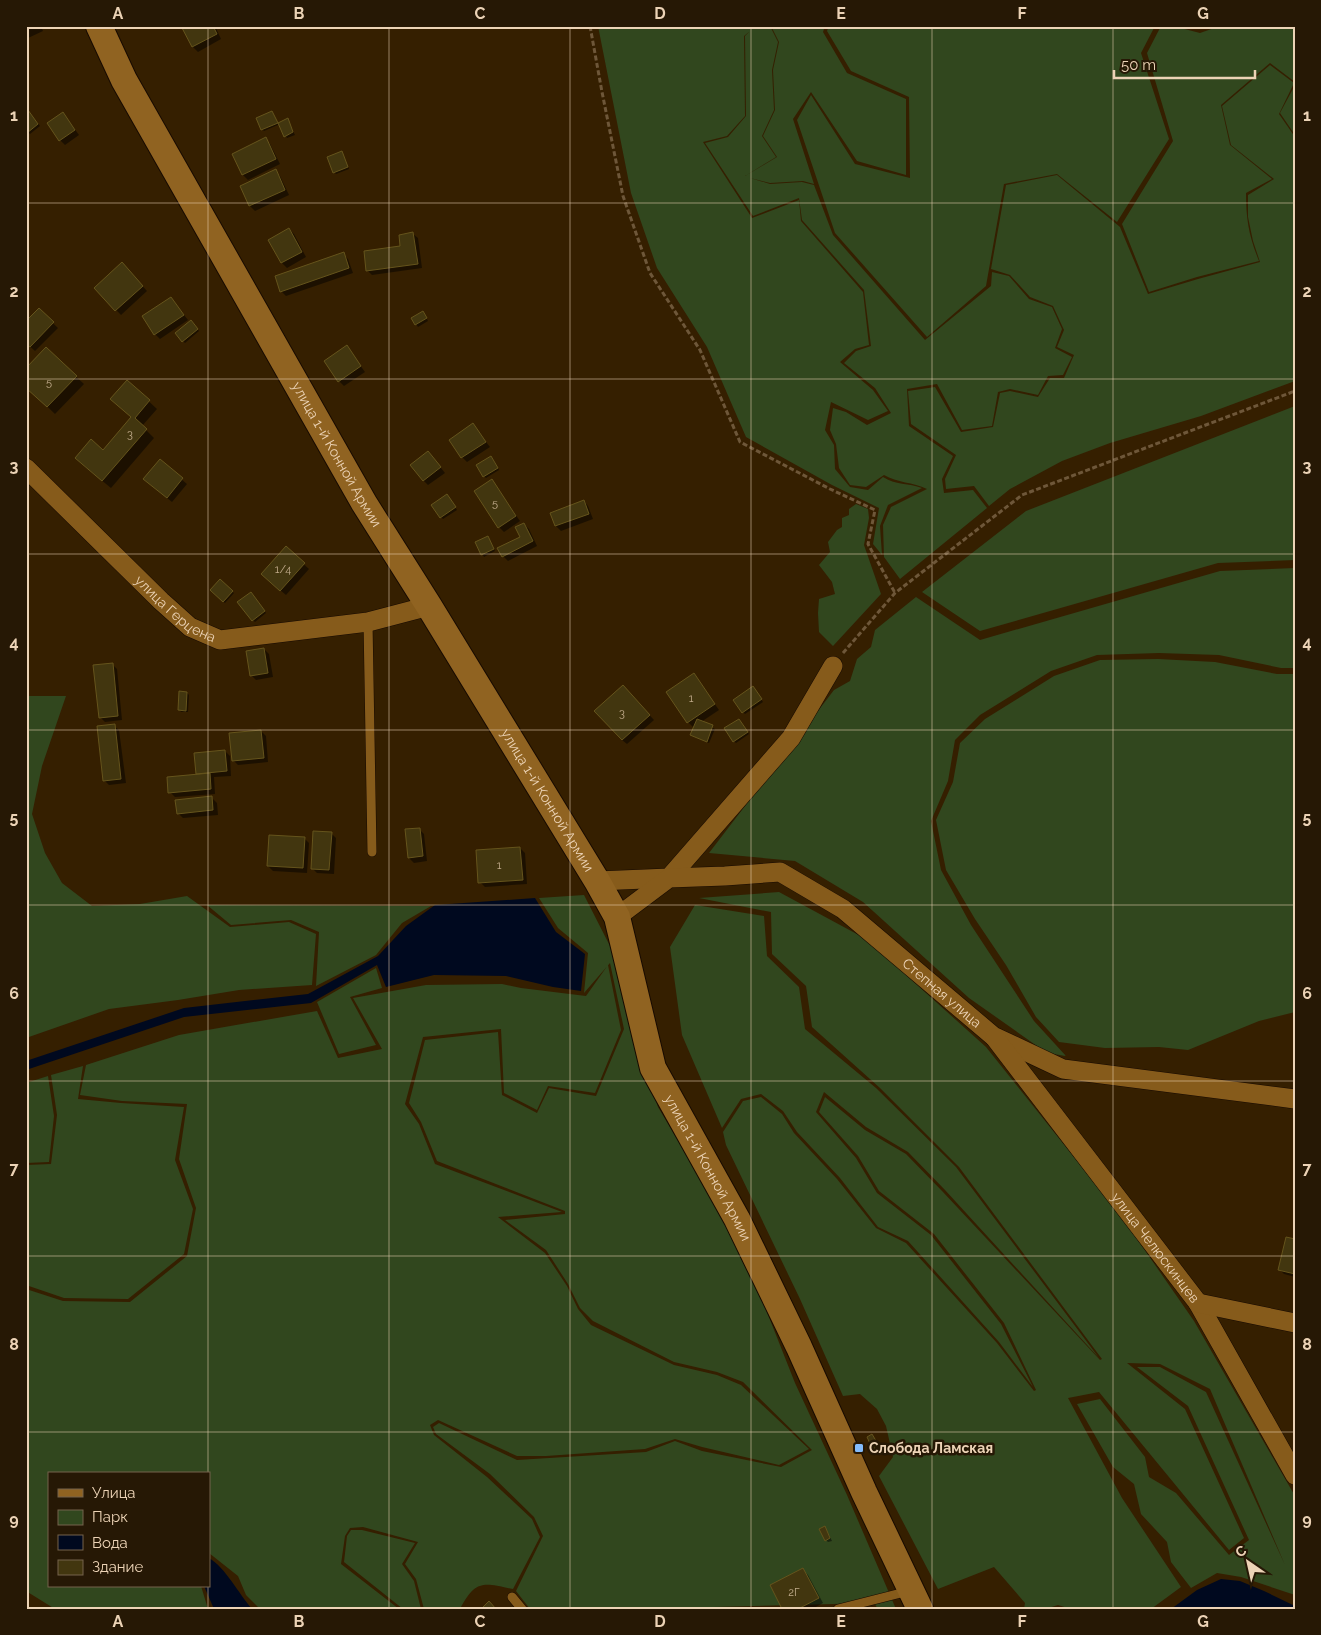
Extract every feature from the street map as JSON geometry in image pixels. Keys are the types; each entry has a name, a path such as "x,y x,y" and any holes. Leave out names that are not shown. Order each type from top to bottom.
{"main road":[{"name":"улица 1-й Конной Армии","path":"99,26 124,80 364,503 429,606 597,881 617,917 654,1068 737,1219 799,1347 864,1492 916,1600"}],"street":[{"name":"улица Герцена","path":"26,468 161,601 190,627 220,640 368,622 429,606"},
{"path":"617,917 669,878 791,738 833,666"},
{"name":"Степная улица","path":"597,881 780,872 843,909 993,1036 1063,1069 1295,1099"},
{"name":"улица Челюскинцев","path":"993,1036 1198,1303 1295,1475"},
{"path":"1198,1303 1295,1323"}],"lane":[{"path":"368,622 372,852"},
{"path":"512,1597 522,1609"},
{"path":"838,1609 916,1600"}],"path":[{"path":"590,26 623,196 650,273 700,350 740,442 875,510 868,544 895,593"},
{"path":"833,666 895,593 1022,495 1295,391"}],"green space":[{"path":"598,26 755,27 744,36 745,116 727,136 703,142 752,218 799,200 801,221 863,292 869,345 855,349 840,362 873,390 888,411 868,420 831,402 825,430 834,445 835,469 850,487 868,490 883,477 922,488 888,505 880,526 882,555 873,544 879,508 832,485 746,437 707,347 657,268 631,193"},
{"path":"755,26 770,26 778,42 772,70 774,110 762,136 776,157 745,176 777,157 763,136 775,110 773,70 779,42 771,26 825,26 823,32 847,73 906,99 906,175 857,161 811,92 793,119 814,184 803,181 770,183 750,178 770,184 802,182 814,185 833,235 925,340 991,286 992,272 1009,276 1029,299 1052,307 1062,329 1055,348 1072,357 1063,375 1048,376 1038,395 1010,389 998,392 992,426 962,430 937,384 907,389 909,426 953,456 942,479 944,493 973,490 987,508 900,579 884,557 883,525 891,507 927,489 894,480 884,475 866,487 850,485 839,468 836,444 830,430 833,408 846,412 867,425 891,413 875,388 844,363 856,351 871,346 864,290 802,220 799,198 753,216 705,143 728,137 746,116 745,36"},
{"path":"829,26 1155,26 1141,53 1169,139 1117,222 1057,174 1004,184 986,286 927,337 835,233 797,120 811,95 855,164 910,178 909,97 851,71 827,31"},
{"path":"1161,26 1173,26 1200,33 1220,26 1295,26 1295,82 1270,63 1221,105 1230,145 1272,179 1246,193 1249,228 1259,261 1149,292 1122,224 1173,141 1147,53"},
{"path":"1270,65 1294,83 1279,114 1295,137 1295,381 1201,416 1110,443 1062,461 1010,489 989,506 974,486 946,489 945,479 956,455 911,424 908,391 935,387 961,432 993,427 1000,393 1010,391 1038,397 1050,378 1064,378 1074,355 1057,347 1064,330 1053,306 1030,297 1010,275 991,269 1006,185 1057,175 1120,227 1148,294 1260,262 1248,217 1248,195 1274,179 1231,145 1222,106"},
{"path":"1295,85 1295,135 1280,113"},
{"path":"1295,406 1295,560 1218,563 980,631 922,592 1026,511"},
{"path":"856,504 868,509 869,518 864,545 881,594 833,646 819,632 819,599 835,594 832,582 819,565 830,552 828,542 837,530 842,527 842,518 849,515 849,509"},
{"path":"1295,568 1295,668 1281,668 1219,655 1159,653 1097,655 1051,671 980,715 955,740 948,781 931,821 941,870 971,925 1034,1021 1066,1056 1047,1053 969,998 863,902 795,861 709,853 834,690 850,681 857,659 871,647 875,630 916,597 980,640 1220,571"},
{"path":"1158,659 1215,662 1277,674 1295,674 1295,1012 1259,1021 1188,1050 1159,1047 1105,1048 1059,1042 1036,1017 1006,965 975,919 946,870 936,820 953,782 960,743 985,719 1054,676 1100,660"},
{"path":"26,696 66,696 42,766 32,814 45,853 62,883 92,906 140,904 187,896 230,927 289,922 316,934 312,985 239,990 109,1009 26,1038"},
{"path":"779,892 866,939 986,1047 1121,1216 1194,1321 1295,1496 1295,1595 1241,1577 1217,1573 1191,1588 1171,1562 1167,1542 1141,1514 1134,1484 1113,1467 1077,1404 1100,1399 1145,1457 1149,1477 1176,1493 1229,1555 1249,1540 1188,1406 1137,1367 1160,1367 1206,1392 1285,1565 1210,1389 1160,1364 1127,1363 1185,1409 1244,1538 1229,1550 1099,1392 1068,1398 1122,1498 1181,1587 1151,1609 1071,1609 1058,1605 1045,1609 1024,1609 1025,1603 994,1567 938,1589 879,1476 893,1457 886,1426 877,1409 860,1394 843,1396 800,1299 726,1145 723,1132 743,1101 761,1097 782,1114 794,1133 837,1179 876,1228 906,1243 997,1343 1034,1391 1036,1390 1004,1323 934,1234 879,1191 858,1156 819,1112 825,1097 865,1130 906,1154 1100,1360 1102,1359 959,1167 880,1088 812,1027 806,986 772,954 771,912 699,898"},
{"path":"584,895 611,948 629,1022 658,1107 713,1200 759,1292 795,1383 847,1495 896,1609 878,1609 874,1603 633,1609 530,1609 516,1591 543,1536 534,1517 490,1474 436,1434 433,1427 439,1423 517,1460 646,1452 675,1441 702,1451 781,1467 812,1450 743,1382 717,1372 674,1362 593,1321 580,1308 568,1284 546,1250 505,1220 565,1214 565,1211 437,1161 421,1122 409,1103 425,1040 498,1032 502,1095 537,1113 549,1088 596,1096 624,1029 610,963 584,993 588,953 558,928 539,898"},
{"path":"207,905 431,906 402,923 376,955 316,986 319,932 291,920 231,925"},
{"path":"695,905 764,916 767,956 799,987 805,1029 876,1088 956,1167 1099,1358 908,1152 866,1127 824,1092 816,1112 856,1158 877,1193 931,1235 1001,1324 1033,1387 999,1342 908,1241 878,1227 840,1178 797,1132 783,1111 761,1094 741,1099 722,1128 682,1035 670,947"},
{"path":"608,965 621,1030 595,1093 548,1086 537,1110 504,1093 501,1029 423,1037 405,1104 419,1124 435,1164 562,1212 498,1217 545,1253 567,1286 578,1309 591,1325 674,1365 717,1375 741,1385 809,1449 779,1465 675,1439 645,1449 546,1456 517,1456 438,1420 430,1425 434,1435 487,1477 532,1519 540,1537 513,1589 494,1585 481,1586 471,1592 460,1609 424,1609 416,1579 405,1564 418,1542 363,1527 350,1528 345,1536 341,1564 399,1609 260,1609 246,1595 238,1576 210,1554 210,1472 48,1472 48,1588 202,1588 208,1609 55,1609 26,1591 26,1289 63,1301 130,1302 187,1256 196,1208 179,1159 187,1104 122,1101 80,1095 86,1065 179,1035 317,1011 338,1058 382,1049 353,998 426,985 502,984 586,996"},
{"path":"376,968 382,988 350,997 376,1045 339,1054 317,1002"},
{"path":"83,1066 78,1099 184,1107 175,1160 193,1209 184,1254 128,1299 64,1298 26,1285 26,1165 51,1164 57,1115 51,1075"},
{"path":"48,1076 54,1116 49,1162 26,1163 26,1083"},
{"path":"351,1530 362,1530 415,1543 402,1564 414,1581 421,1609 403,1609 344,1562 347,1536"}],"water":[{"path":"535,898 556,932 585,954 581,991 553,987 506,976 434,975 386,987 377,965 311,1003 184,1017 26,1070 26,1061 184,1008 308,994 378,956 406,926 435,905"},
{"path":"210,1559 221,1568 252,1609 214,1609 205,1588 210,1588"},
{"path":"1221,1579 1240,1581 1295,1606 1295,1609 1171,1609 1197,1590"}],"building":[{"path":"181,26 213,26 217,34 192,47"},
{"path":"28,110 38,124 27,133 26,112"},
{"path":"272,111 278,123 261,130 256,118"},
{"path":"63,112 75,130 59,141 47,123"},
{"path":"288,118 293,132 284,137 278,123"},
{"path":"266,137 276,159 242,175 232,154"},
{"path":"342,151 348,167 333,173 327,157"},
{"path":"276,169 285,190 249,206 240,186"},
{"path":"289,228 302,252 281,263 268,240"},
{"path":"413,232 418,264 366,271 364,251 400,246 399,235"},
{"path":"344,252 349,268 280,292 275,276"},
{"path":"122,262 143,286 115,311 94,288"},
{"path":"171,297 184,315 154,335 142,316"},
{"path":"39,308 54,322 30,347 26,344 26,321"},
{"path":"423,311 427,318 415,325 411,318"},
{"path":"191,320 198,329 182,342 175,333"},
{"path":"347,345 361,366 338,382 324,361"},
{"path":"46,347 77,376 47,407 26,388 26,368"},
{"path":"127,380 150,400 135,418 147,429 102,481 75,458 91,439 103,450 131,417 110,399"},
{"path":"473,423 486,442 461,458 449,440"},
{"path":"428,451 441,467 423,481 410,465"},
{"path":"491,456 498,468 483,477 476,465"},
{"path":"160,459 183,478 167,498 143,479"},
{"path":"492,479 516,516 498,528 474,491"},
{"path":"447,494 456,507 440,518 431,505"},
{"path":"584,500 589,514 555,526 550,513"},
{"path":"524,523 533,541 502,557 497,548 520,537 515,527"},
{"path":"488,536 494,549 481,555 475,542"},
{"path":"286,546 305,563 280,591 261,574"},
{"path":"220,579 233,591 223,602 210,590"},
{"path":"251,592 265,611 252,621 237,602"},
{"path":"264,648 268,673 250,676 246,651"},
{"path":"113,663 118,716 99,718 93,665"},
{"path":"694,673 715,704 687,723 666,692"},
{"path":"623,685 650,715 622,740 594,711"},
{"path":"753,686 762,699 742,713 733,700"},
{"path":"179,691 187,692 186,711 178,710"},
{"path":"697,719 713,725 707,742 690,735"},
{"path":"739,719 748,732 733,742 724,728"},
{"path":"115,724 121,779 103,781 97,726"},
{"path":"261,730 264,758 232,761 229,733"},
{"path":"225,750 227,771 196,774 194,753"},
{"path":"210,773 211,789 168,793 167,777"},
{"path":"212,796 213,810 177,814 175,800"},
{"path":"420,828 423,856 408,858 405,829"},
{"path":"313,831 332,832 329,870 311,869"},
{"path":"269,835 305,837 303,868 267,866"},
{"path":"520,847 523,880 478,883 476,850"},
{"path":"1286,1237 1295,1239 1295,1274 1278,1270"},
{"path":"872,1434 879,1446 873,1450 867,1437"},
{"path":"825,1526 830,1538 825,1541 819,1529"},
{"path":"803,1568 819,1598 798,1609 782,1609 770,1585"},
{"path":"489,1601 496,1609 481,1609"}],"place":[{"name":"Слобода Ламская","path":"859,1448"}]}
